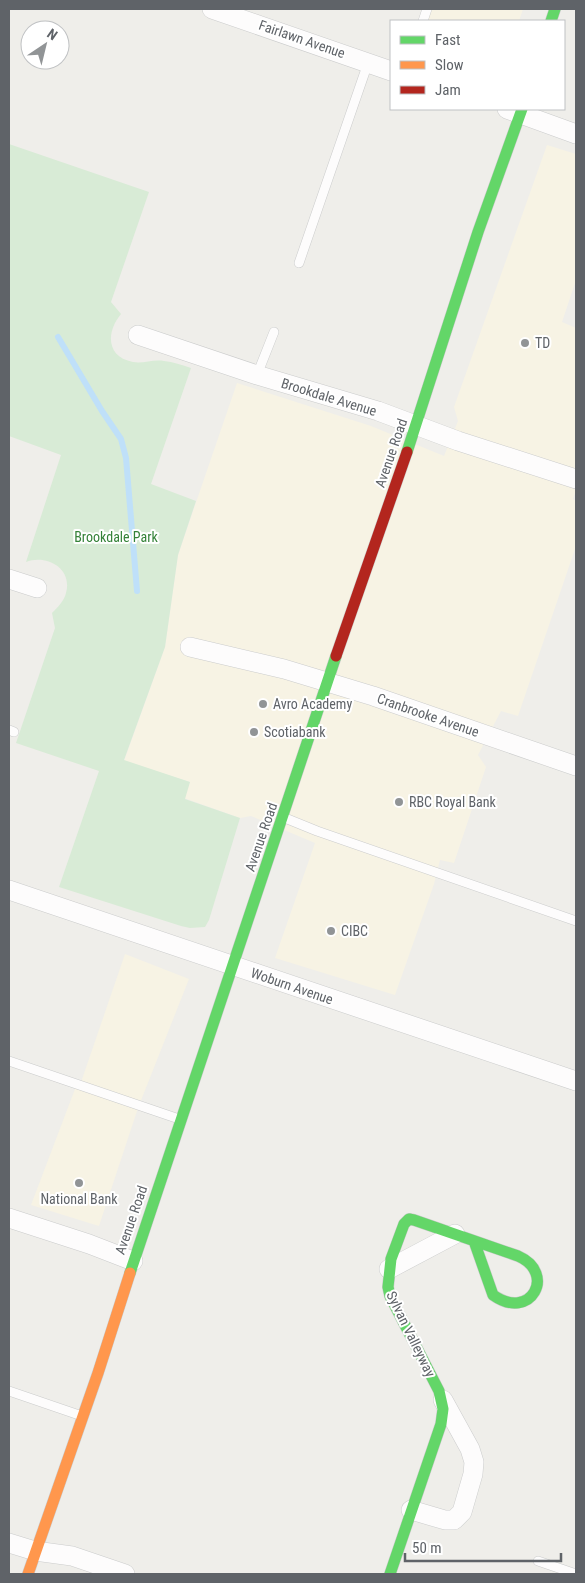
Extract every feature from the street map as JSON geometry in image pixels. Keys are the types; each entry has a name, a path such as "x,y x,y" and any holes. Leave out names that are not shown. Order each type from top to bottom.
{"main road":[{"name":"Avenue Road","path":"28,1574 328,682 417,425 516,110"},
{"name":"Sylvan Valleyway","path":"390,1574 442,1422 443,1409 441,1397 390,1296 388,1283 389,1269 404,1224 409,1219 455,1234 520,1257 530,1262 535,1269 537,1279 535,1290 528,1299 518,1304 508,1304 498,1300 493,1295 474,1241"}],"street":[{"name":"Fairlawn Avenue","path":"212,9 390,71"},
{"path":"516,110 576,134"},
{"name":"Brookdale Avenue","path":"138,335 257,375 378,412 464,444 576,479"},
{"path":"9,579 37,588"},
{"name":"Cranbrooke Avenue","path":"190,647 284,669 328,682 576,766"},
{"name":"Woburn Avenue","path":"9,890 576,1081"},
{"path":"9,1218 89,1244 133,1261"},
{"path":"389,1269 455,1234"},
{"name":"Sylvan Valleyway","path":"412,1510 445,1520 454,1520 462,1512 472,1474 474,1462 470,1449 441,1397"},
{"path":"9,1543 35,1552 72,1556 125,1574"}],"lane":[{"path":"299,262 368,63"},
{"path":"257,375 274,332"},
{"path":"283,817 326,834 576,921"},
{"path":"9,1061 181,1120"},
{"path":"9,1391 82,1416"},
{"path":"538,1561 576,1574"}],"shaded area":[{"path":"424,9 523,9 519,20 420,20"},
{"path":"547,145 576,154 576,280 562,322 576,328 576,490 573,499 576,501 576,546 518,716 501,711 478,755 486,767 454,863 440,860 434,884 395,995 275,958 315,843 251,816 240,818 184,798 190,782 124,761 165,647 178,555 237,383 371,426 444,456 458,421 454,407"},
{"path":"125,954 189,979 138,1108 99,1226 31,1205 75,1089 79,1088"}],"green space":[{"name":"Brookdale Park","path":"9,144 149,192 111,302 121,314 113,328 111,343 118,355 133,362 164,361 191,368 151,484 196,501 178,555 165,647 124,760 190,782 185,799 240,818 209,920 205,927 190,928 181,926 59,887 99,771 16,743 55,628 52,613 64,599 67,584 66,576 56,565 42,560 26,562 61,455 9,436"}],"waterway":[{"path":"58,337 121,439 126,458 137,591"}],"traffic: fast":[{"path":"551,20 555,9"},
{"path":"407,452 478,232 522,110"},
{"path":"130,1273 336,656"},
{"path":"390,1574 441,1424 443,1409 439,1391 390,1296 388,1287 391,1259 404,1224 409,1219 414,1220 518,1256 530,1264 536,1273 537,1283 534,1292 528,1299 518,1303 507,1302 493,1295 474,1241"}],"traffic: slow":[{"path":"28,1574 98,1373 130,1273"}],"traffic: jam":[{"path":"336,656 407,452"}],"place":[{"name":"TD","path":"525,343"},
{"name":"Avro Academy","path":"263,704"},
{"name":"Scotiabank","path":"254,732"},
{"name":"RBC Royal Bank","path":"399,802"},
{"name":"CIBC","path":"331,931"},
{"name":"National Bank","path":"79,1183"}]}
